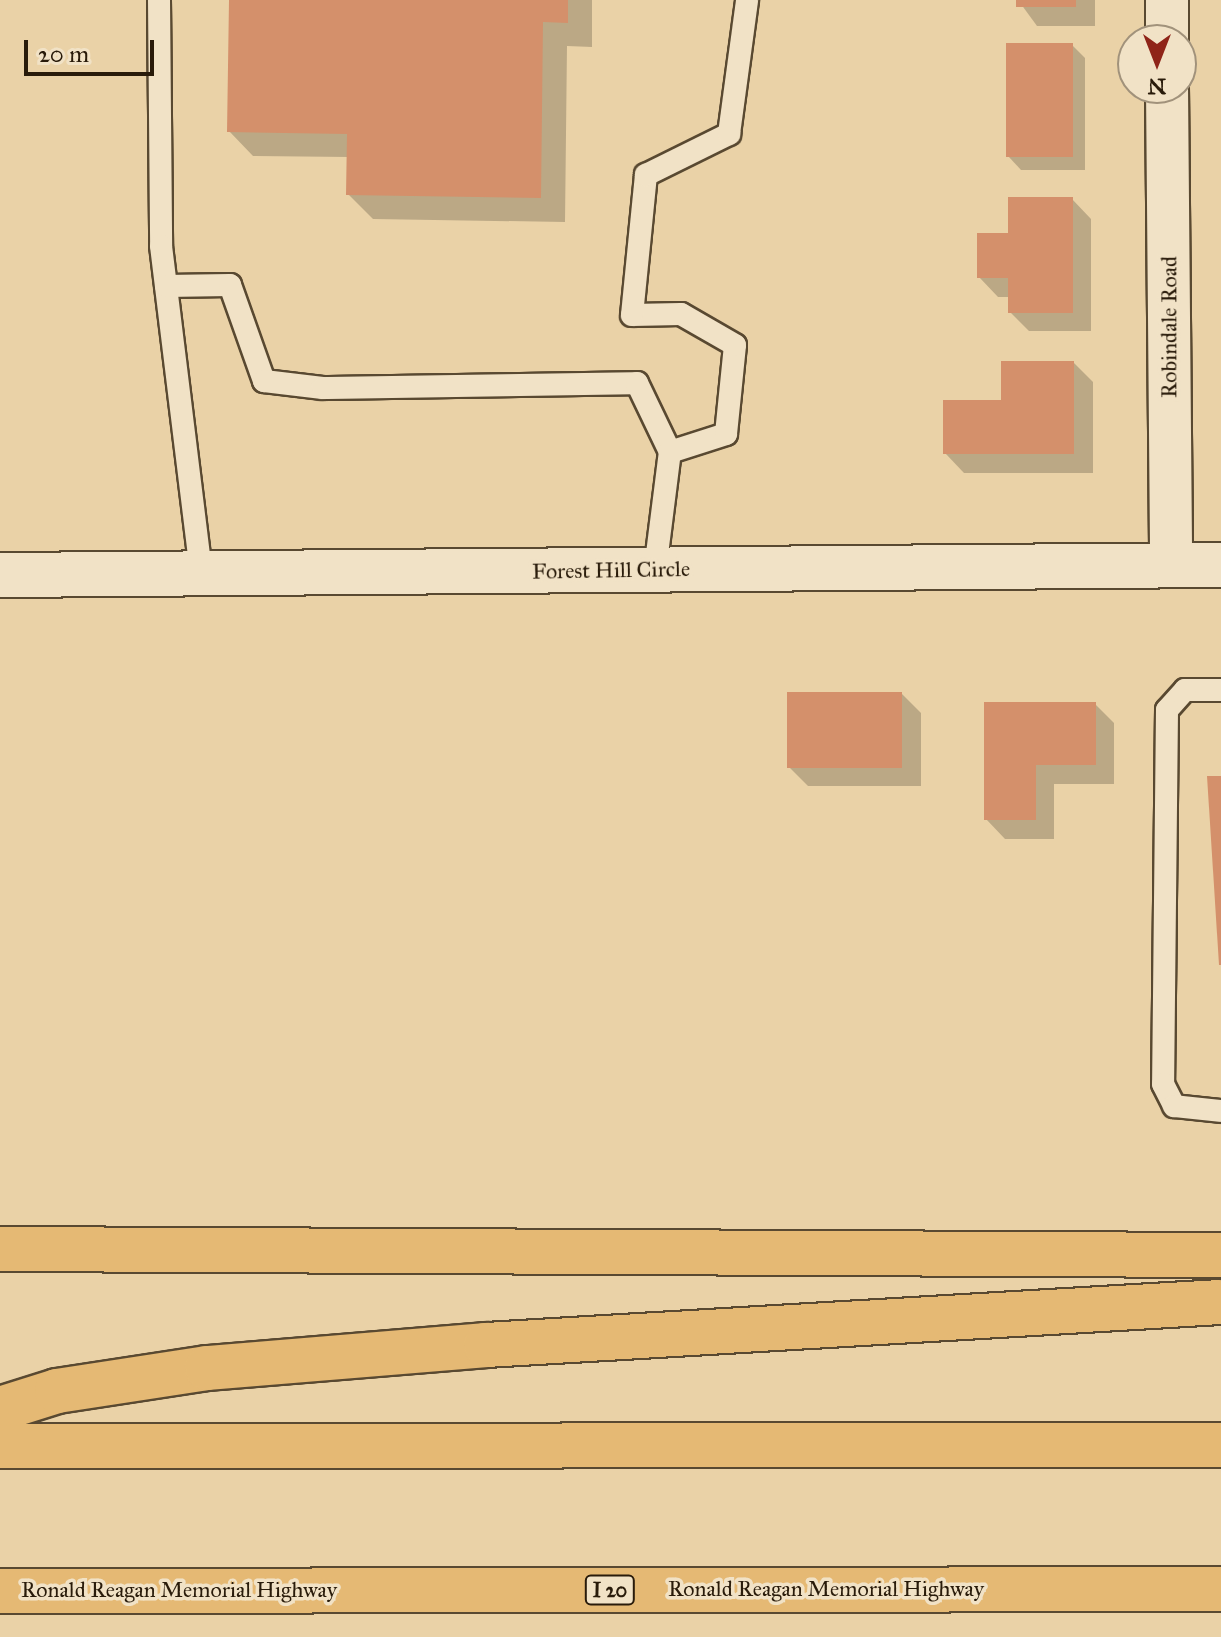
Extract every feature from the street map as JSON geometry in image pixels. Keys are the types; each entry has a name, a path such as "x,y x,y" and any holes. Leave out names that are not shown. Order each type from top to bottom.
{"highway":[{"path":"0,1249 1221,1255"},
{"path":"0,1409 57,1391 223,1366 486,1345 1221,1302"},
{"path":"0,1446 1221,1445"},
{"name":"Ronald Reagan Memorial Highway","path":"0,1591 1221,1589"}],"street":[{"path":"1167,0 1167,24"},
{"name":"Robindale Road","path":"1167,104 1171,565"},
{"name":"Forest Hill Circle","path":"0,575 1221,565"}],"lane":[{"path":"159,0 161,246 201,573"},
{"path":"670,452 726,434 735,345 681,314 632,315 646,175 729,134 747,0"},
{"path":"166,286 230,285 264,381 323,388 637,383 670,452 655,570"},
{"path":"1221,690 1185,690 1167,710 1163,1084 1174,1106 1221,1111"}],"building":[{"path":"229,0 568,0 568,23 543,22 541,198 346,195 347,134 227,132"},
{"path":"1016,0 1076,0 1076,7 1016,7"},
{"path":"1006,43 1073,43 1073,157 1006,157"},
{"path":"1008,197 1073,197 1073,313 1008,313 1008,278 977,278 977,233 1008,233"},
{"path":"1001,361 1074,361 1074,454 943,454 943,400 1001,400"},
{"path":"787,692 902,692 902,768 787,768"},
{"path":"984,702 1096,702 1096,765 1036,765 1036,820 984,820"},
{"path":"1207,776 1221,776 1221,965 1219,965"}]}
